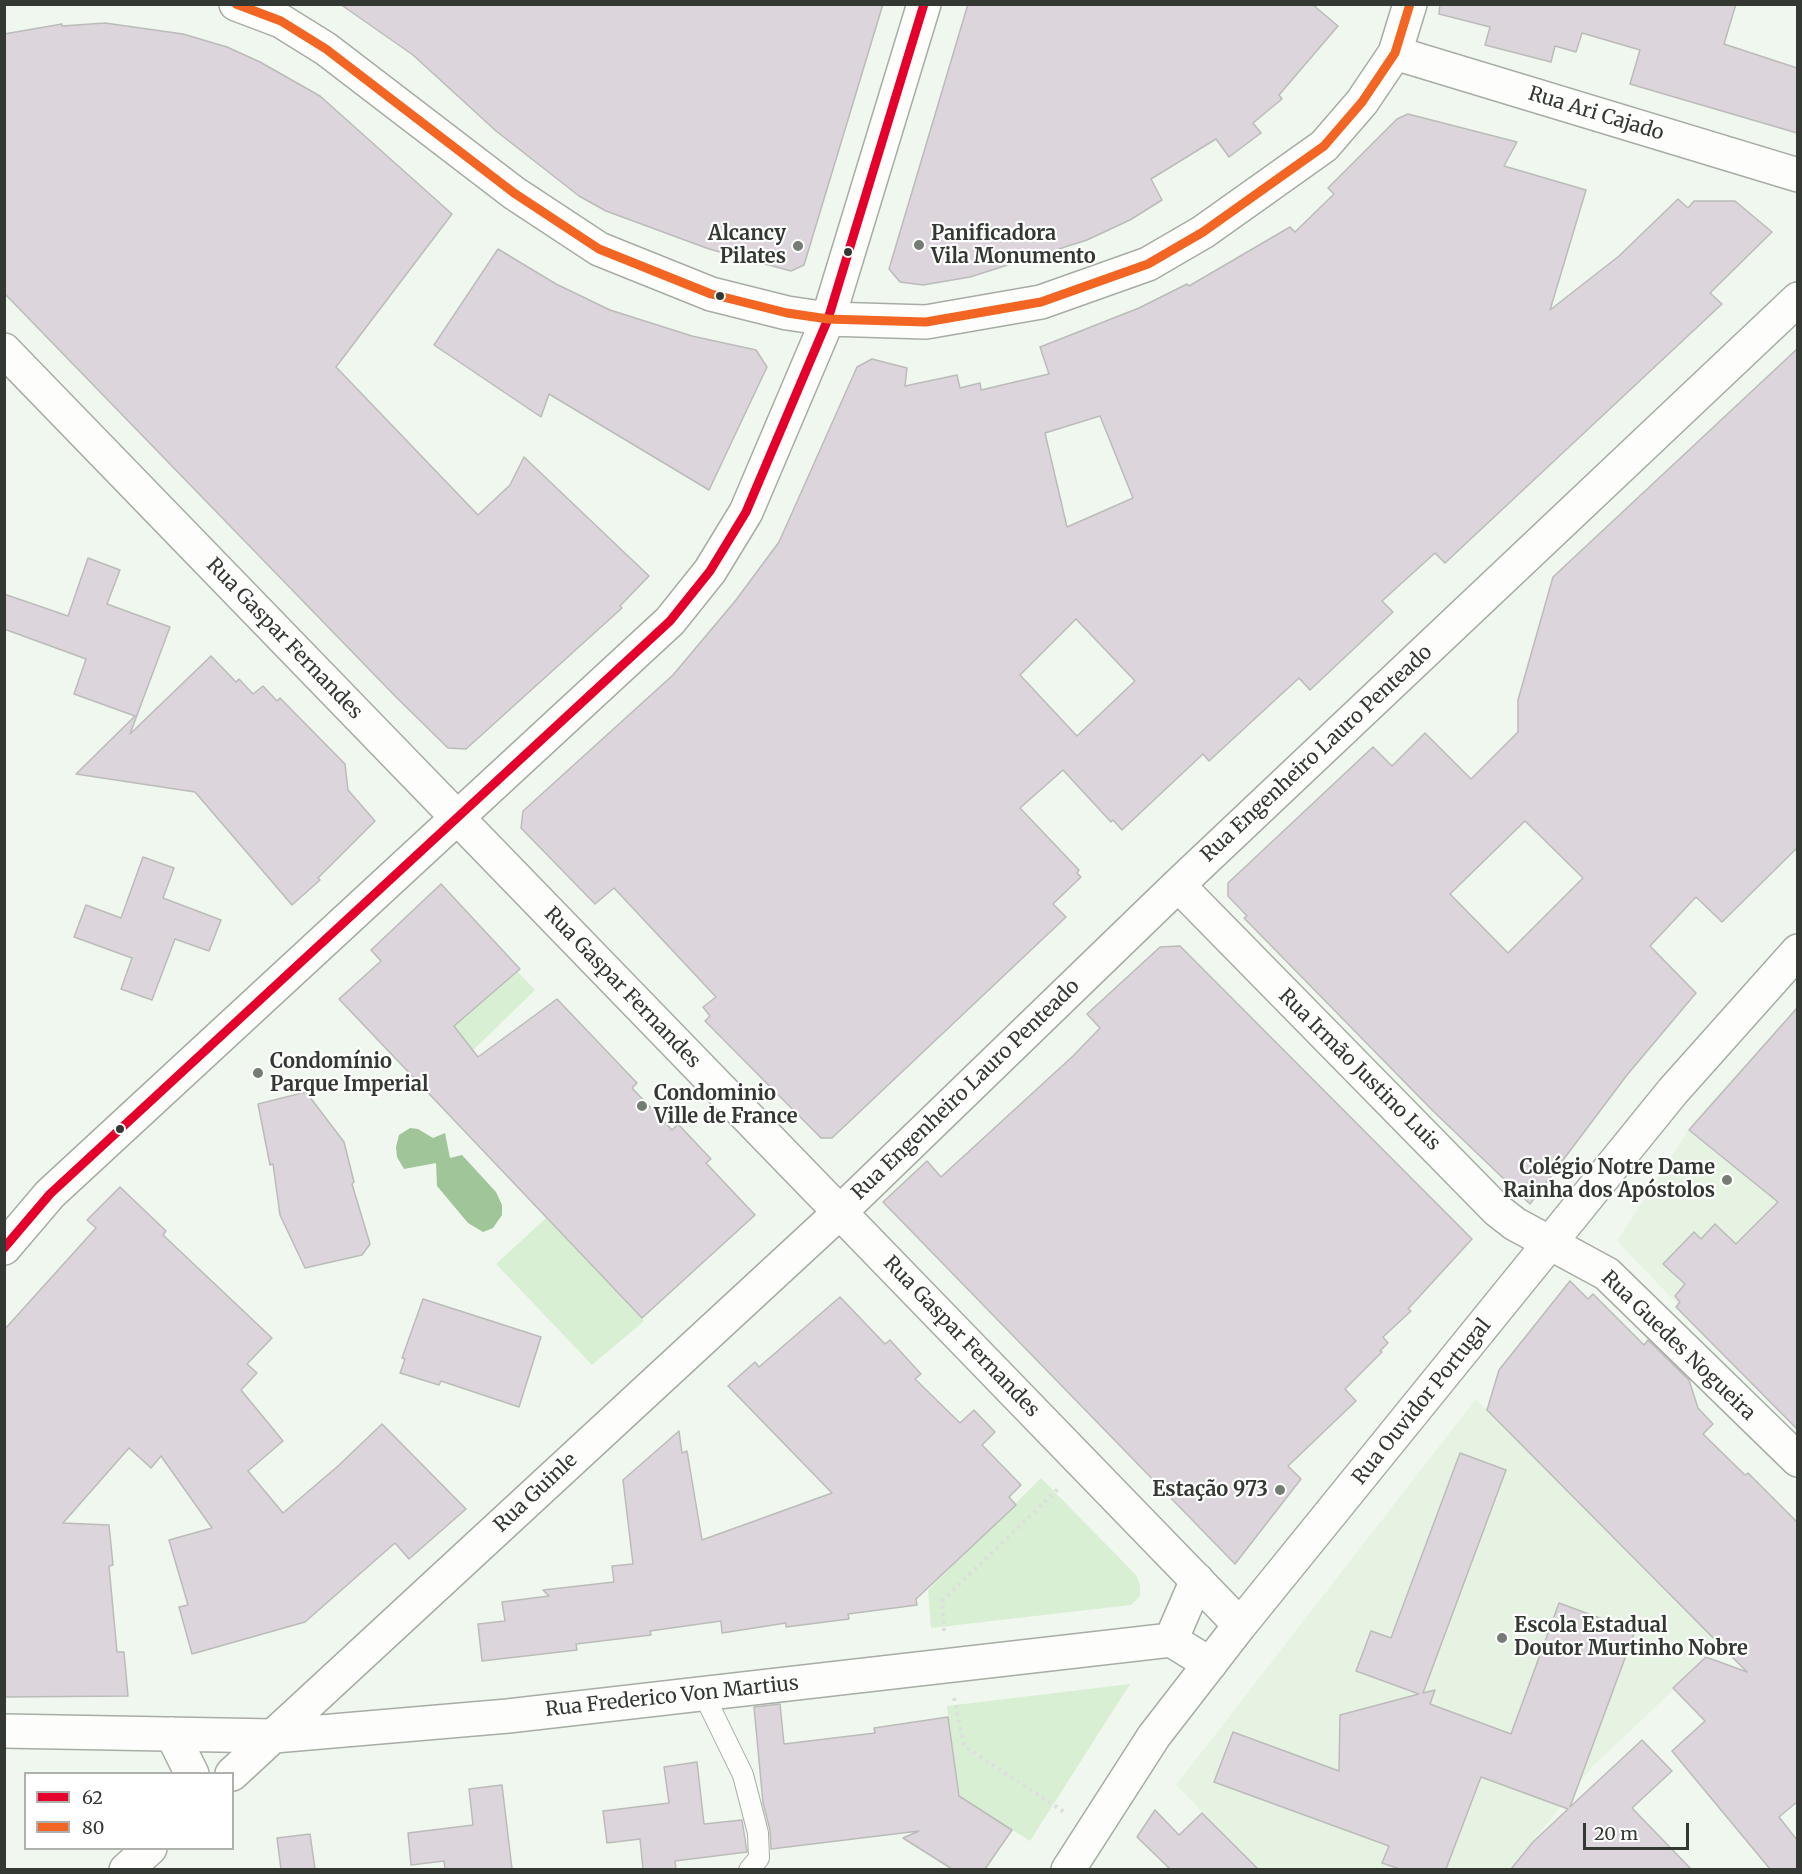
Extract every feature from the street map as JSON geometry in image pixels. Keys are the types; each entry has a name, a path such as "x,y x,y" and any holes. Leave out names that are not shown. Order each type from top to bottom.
{"street":[{"path":"236,4 281,21 326,49 514,193 599,249 711,294 787,314 828,319 926,322 1041,302 1148,264 1203,232 1324,147 1362,102 1395,53 1410,4"},
{"path":"4,1248 50,1194 670,621 710,571 746,512 828,319 924,4"},
{"name":"Rua Ari Cajado","path":"1395,53 1797,176"},
{"name":"Rua Engenheiro Lauro Penteado","path":"840,1212 1178,885 1797,299"},
{"name":"Rua Gaspar Fernandes","path":"4,350 1240,1625"},
{"name":"Rua Irmão Justino Luis","path":"1178,885 1497,1210 1515,1224 1550,1243"},
{"name":"Rua Ouvidor Portugal","path":"1068,1869 1154,1736 1240,1625 1672,1091 1797,951"},
{"name":"Rua Guinle","path":"233,1772 840,1212"},
{"name":"Rua Guedes Nogueira","path":"1550,1243 1607,1274 1797,1460"},
{"path":"1197,1581 1171,1640 1210,1664"},
{"name":"Rua Frederico Von Martius","path":"4,1731 274,1736 508,1716 1171,1640"},
{"path":"172,1734 191,1772"},
{"path":"126,1869 148,1850"}],"lane":[{"path":"703,1693 743,1775 755,1821 759,1858 749,1869"}],"shaded area":[{"path":"475,927 535,990 429,1093 367,1027"},
{"name":"Colégio Notre Dame Rainha dos Apóstolos","path":"1797,1008 1797,1429 1617,1241 1695,1120"},
{"path":"410,1128 418,1129 433,1138 445,1133 450,1158 462,1155 496,1192 502,1205 502,1215 493,1228 483,1232 468,1223 437,1186 436,1163 404,1169 397,1157 396,1147 399,1135"},
{"path":"546,1218 644,1321 592,1365 496,1264"},
{"name":"Escola Estadual Doutor Murtinho Nobre","path":"1476,1399 1721,1645 1593,1766 1511,1869 1258,1869 1176,1785"},
{"path":"1041,1478 1136,1575 1140,1585 1140,1596 1131,1605 931,1628 928,1590"},
{"path":"1130,1684 1030,1841 959,1796 947,1706"}],"building":[{"path":"340,4 883,4 804,265 791,271 709,249 606,211 579,196 496,131 413,55"},
{"path":"968,4 1312,4 1338,26 1279,95 1282,99 1253,123 1261,133 1229,157 1216,139 1151,179 1162,200 1130,220 1087,240 970,277 923,285 900,282 889,269"},
{"path":"1440,4 1736,4 1724,44 1797,68 1797,133 1630,84 1640,50 1582,33 1576,52 1555,46 1551,62 1485,45 1490,27 1439,14"},
{"path":"105,23 183,34 227,47 260,62 320,96 452,214 336,367 478,515 510,485 524,457 649,576 620,606 622,608 466,749 448,748 396,697 4,293 4,34 62,24 62,26"},
{"path":"1408,114 1517,142 1504,166 1586,190 1550,310 1619,256 1678,199 1688,208 1694,201 1735,201 1772,232 1710,293 1722,304 1445,563 1435,553 1382,601 1393,612 1310,690 1299,678 1209,761 1203,754 1122,830 1113,820 1111,822 1063,770 1020,808 1079,870 1077,873 1081,877 1053,904 1066,917 832,1138 821,1138 705,1021 710,1016 703,1007 716,997 614,888 595,904 521,828 523,811 673,675 736,600 779,542 857,367 872,359 907,368 905,386 957,375 960,388 980,383 981,390 1049,374 1040,347 1139,308 1187,284 1189,286 1290,227 1295,232 1334,194 1328,188 1397,119","holes":["1100,416 1133,498 1067,527 1045,433","1076,619 1135,681 1077,736 1020,675"]},
{"path":"498,249 556,284 610,310 692,336 756,350 767,367 709,490 549,394 541,417 434,345"},
{"path":"1797,349 1797,848 1722,922 1696,897 1650,946 1696,993 1627,1075 1530,1204 1433,1111 1244,918 1247,916 1228,896 1228,883 1373,747 1392,766 1425,733 1471,779 1518,732 1518,700 1553,577","holes":["1525,821 1583,878 1508,953 1450,894"]},
{"path":"88,558 120,570 107,604 170,627 130,734 211,656 236,682 239,679 253,694 263,686 277,701 280,698 345,764 348,790 375,821 318,878 320,880 292,905 195,792 76,774 135,716 74,694 86,659 4,629 4,594 68,616"},
{"path":"143,857 174,868 163,898 221,920 209,951 175,939 152,1000 121,989 132,958 74,937 86,905 121,918"},
{"path":"441,884 520,969 454,1026 478,1057 557,999 637,1083 632,1088 672,1130 678,1124 711,1159 706,1163 755,1215 642,1318 339,999 381,961 371,950"},
{"path":"1180,946 1472,1239 1408,1309 1411,1311 1383,1337 1388,1343 1380,1351 1382,1352 1345,1389 1356,1401 1288,1466 1301,1479 1235,1564 883,1202 927,1161 941,1177 1073,1056 1100,1028 1087,1014 1160,947"},
{"name":"Colégio Notre Dame Rainha dos Apóstolos","path":"1797,1008 1797,1429 1676,1307 1680,1302 1675,1296 1685,1284 1663,1264 1694,1232 1701,1239 1715,1224 1736,1244 1778,1202 1689,1130"},
{"path":"306,1092 344,1142 354,1182 352,1184 370,1244 362,1255 305,1268 280,1215 273,1164 270,1165 258,1104"},
{"path":"120,1187 166,1231 163,1235 272,1338 247,1364 257,1373 241,1390 283,1441 248,1471 283,1513 338,1466 382,1424 466,1509 409,1559 395,1543 305,1622 192,1654 179,1607 188,1605 169,1540 212,1528 161,1456 151,1468 129,1448 63,1523 109,1525 113,1565 109,1566 117,1652 124,1652 128,1696 4,1697 4,1330 96,1228 87,1220"},
{"path":"1570,1281 1588,1299 1593,1294 1644,1345 1648,1340 1689,1380 1698,1408 1713,1424 1703,1434 1745,1475 1748,1473 1797,1522 1797,1802 1779,1817 1797,1840 1797,1869 1770,1869 1672,1751 1705,1721 1673,1688 1706,1657 1747,1672 1487,1410 1499,1370"},
{"path":"840,1297 885,1344 890,1340 921,1374 915,1379 960,1423 974,1410 995,1432 982,1445 1021,1485 1009,1497 1016,1505 916,1599 917,1605 848,1614 849,1619 786,1627 786,1623 722,1633 721,1621 650,1631 651,1635 576,1644 577,1650 482,1661 478,1624 505,1621 502,1602 549,1596 543,1590 614,1582 612,1566 633,1564 623,1480 679,1431 682,1453 687,1451 702,1540 832,1493 728,1386 755,1362 759,1367"},
{"path":"423,1299 541,1337 519,1407 441,1381 439,1385 400,1373 405,1359 402,1358"},
{"path":"1460,1453 1506,1470 1423,1693 1435,1690 1430,1704 1511,1734 1559,1603 1635,1631 1570,1807 1642,1740 1672,1771 1632,1808 1691,1869 1511,1869 1533,1842 1568,1809 1481,1777 1446,1869 1400,1869 1382,1863 1389,1846 1214,1782 1233,1732 1339,1771 1340,1715 1419,1694 1356,1671 1371,1631 1391,1638"},
{"path":"780,1704 784,1744 875,1733 874,1728 948,1717 959,1796 1012,1830 985,1869 952,1869 903,1838 919,1831 771,1849 770,1830 763,1803 754,1707"},
{"path":"697,1762 704,1824 742,1820 747,1852 675,1861 676,1869 643,1869 640,1839 607,1843 603,1811 669,1803 664,1767"},
{"path":"502,1785 512,1869 445,1869 444,1861 411,1865 408,1833 473,1825 469,1789"},
{"path":"1155,1810 1179,1835 1202,1813 1258,1869 1170,1869 1137,1837"},
{"path":"310,1834 315,1869 281,1869 277,1838"}],"transit line":[{"name":"80","path":"236,4 281,21 326,49 514,193 599,249 711,294 787,313 828,319 926,322 1041,302 1148,264 1203,232 1324,146 1362,102 1395,53 1410,4"},
{"name":"62","path":"4,1248 50,1194 670,621 710,571 746,512 828,319 924,4"}],"place":[{"name":"Panificadora Vila Monumento","path":"919,245"},
{"name":"Alcancy Pilates","path":"798,246"},
{"name":"Condomínio Parque Imperial","path":"258,1073"},
{"name":"Condominio Ville de France","path":"642,1106"},
{"name":"Colégio Notre Dame Rainha dos Apóstolos","path":"1727,1180"},
{"name":"Estação 973","path":"1280,1490"},
{"name":"Escola Estadual Doutor Murtinho Nobre","path":"1502,1638"}]}
